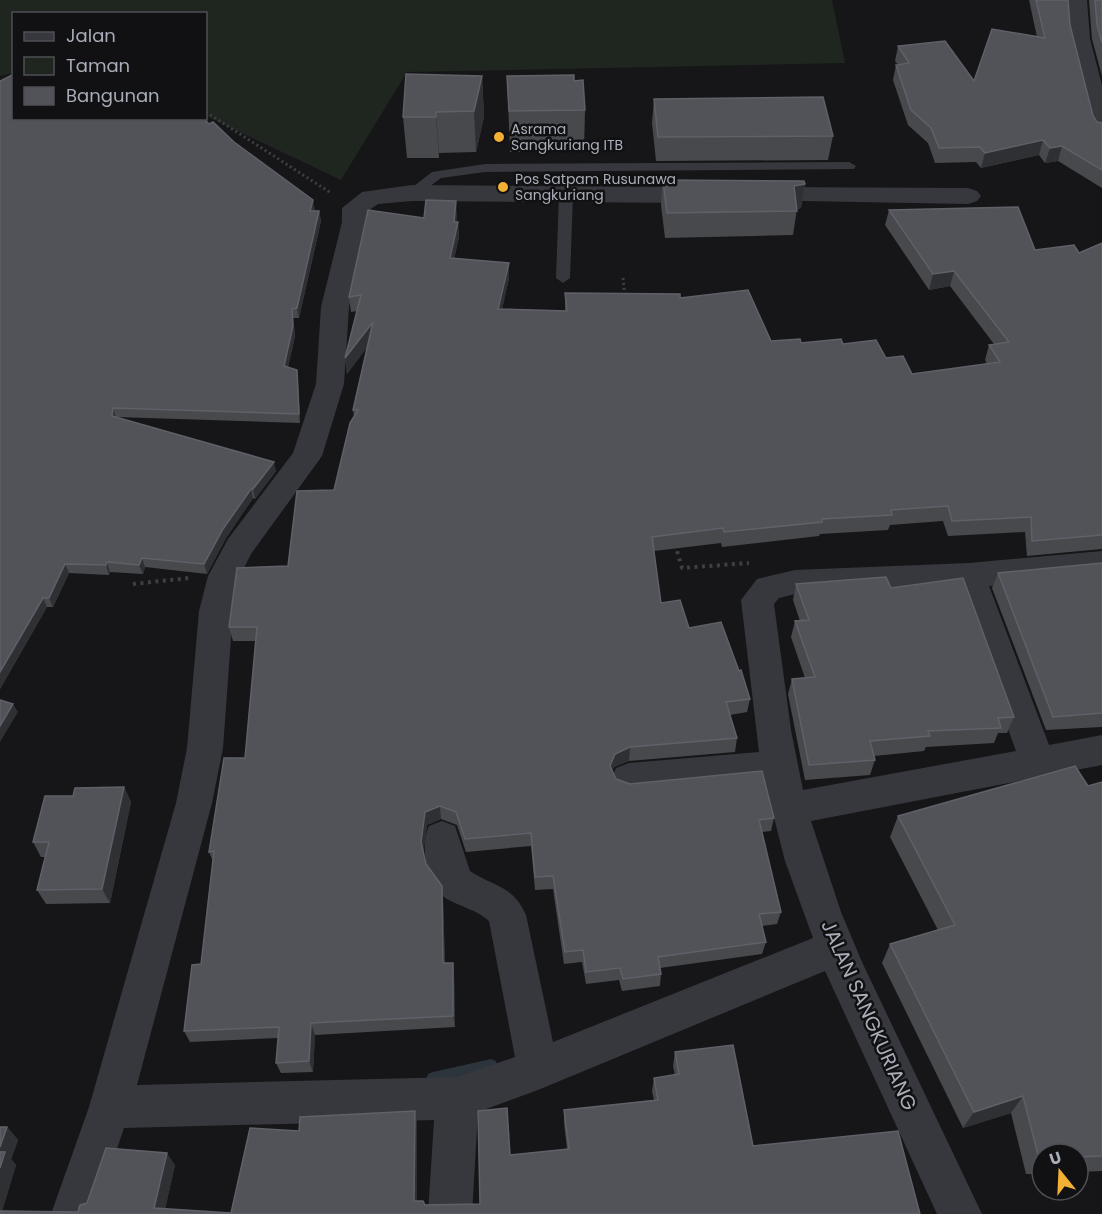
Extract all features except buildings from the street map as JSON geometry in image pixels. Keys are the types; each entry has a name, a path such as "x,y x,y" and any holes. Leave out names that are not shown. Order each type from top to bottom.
{"street":[{"path":"1076,0 1091,47 1102,130"},
{"path":"340,198 412,192 567,195 968,196"},
{"path":"73,1214 110,1107 194,803 205,748 216,610 224,576 239,546 307,456 330,384 335,307 343,264 355,222 340,198"},
{"path":"1038,762 969,575 1102,562"},
{"name":"JALAN SANGKURIANG","path":"960,1214 835,948 789,809 779,765 757,600 769,588 795,582 969,575"},
{"path":"789,809 1102,750"},
{"path":"629,779 779,765"},
{"path":"442,838 450,873 456,883 503,907 507,915 538,1069"},
{"path":"110,1107 457,1098 538,1069 835,948"},
{"path":"450,1214 457,1098"}],"lane":[{"path":"412,192 437,175 485,168 849,166"},
{"path":"563,278 567,195"}],"path":[{"path":"207,113 340,198"},
{"path":"623,278 625,300"},
{"path":"673,537 682,567 753,563"},
{"path":"133,584 224,576"}],"green space":[{"path":"0,0 832,0 845,63 407,72 341,180 207,116 207,12 12,12 12,73 0,76"}],"waterway":[{"path":"433,1079 491,1066"}],"place":[{"name":"Asrama Sangkuriang ITB","path":"499,137"},
{"name":"Pos Satpam Rusunawa Sangkuriang","path":"503,187"}]}
